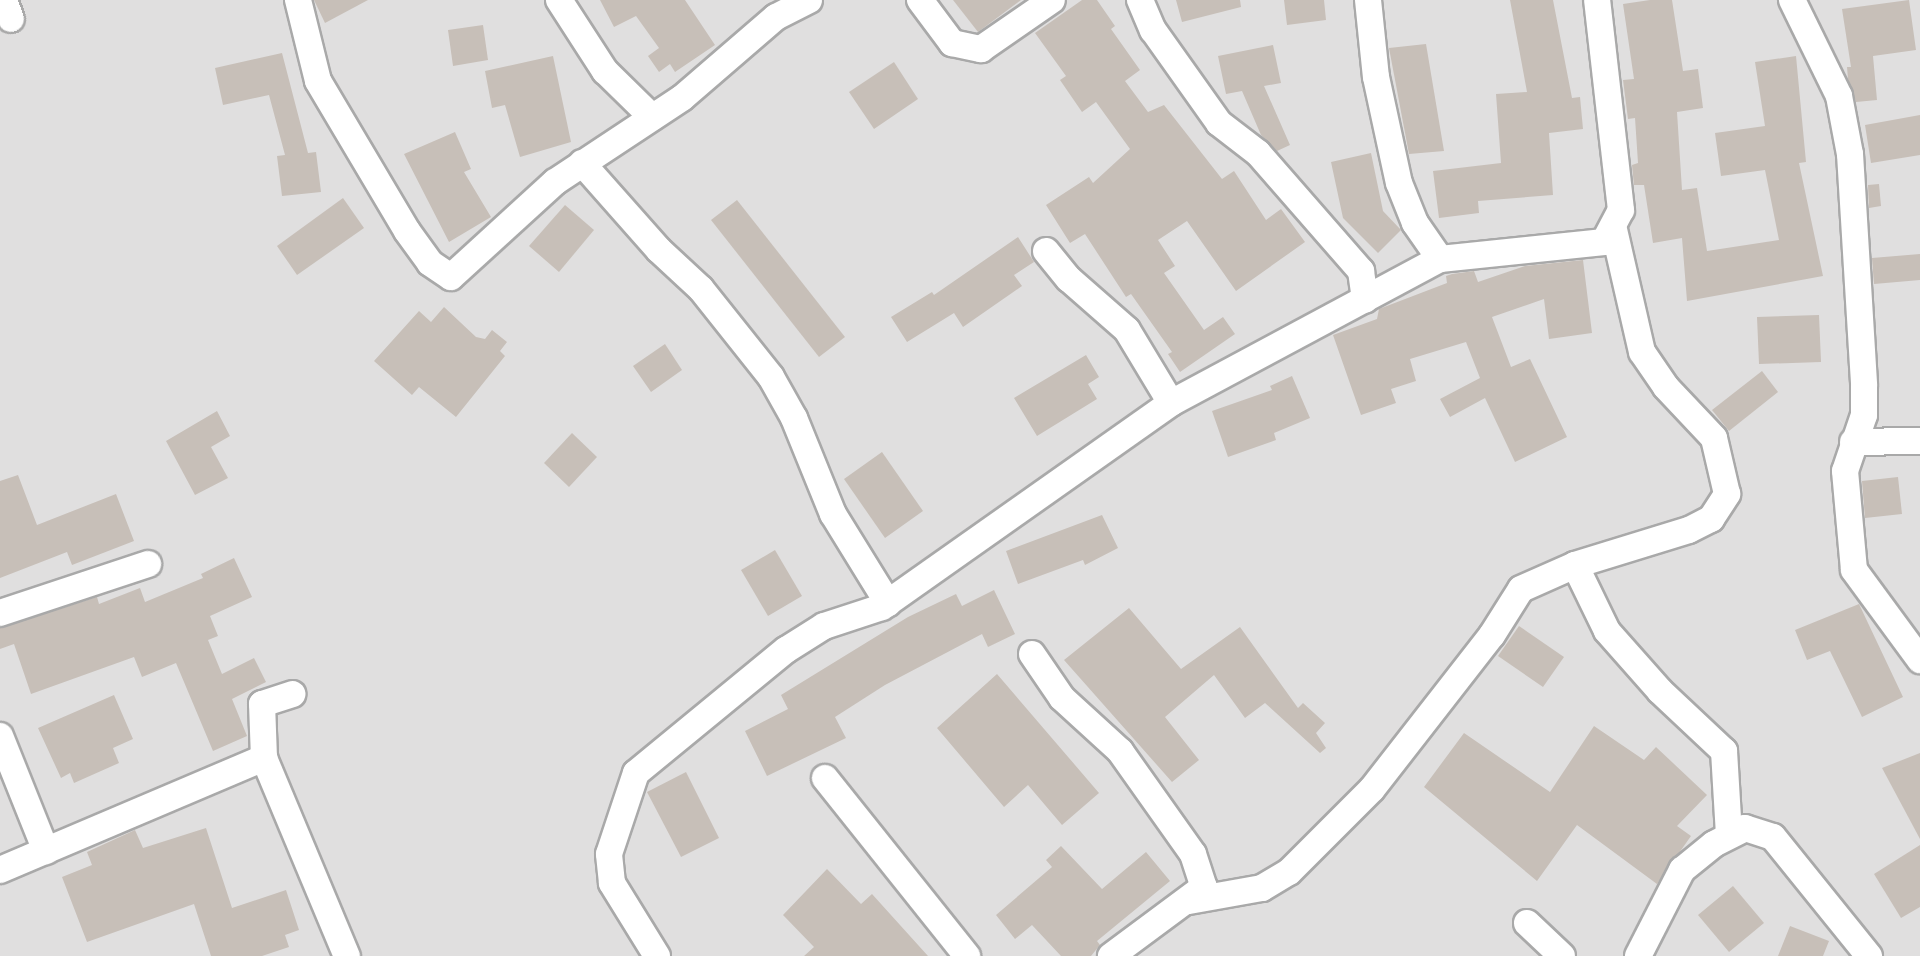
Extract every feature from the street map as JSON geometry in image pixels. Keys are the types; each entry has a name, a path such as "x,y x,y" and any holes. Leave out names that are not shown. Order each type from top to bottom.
{"street":[{"path":"298,0 318,81 407,231 430,263 451,277 582,163 706,80 776,17 809,0"},
{"path":"559,0 605,71 652,117"},
{"path":"920,0 952,43 981,49 1052,0"},
{"path":"1140,0 1153,30 1219,123 1258,153 1361,271 1365,300"},
{"path":"1368,0 1376,77 1399,183 1415,223 1440,259"},
{"path":"657,956 612,883 609,854 636,773 786,650 824,626 888,603 1171,403 1440,259 1604,242 1614,230 1621,210 1597,0"},
{"path":"1792,0 1839,96 1850,154 1864,386 1864,415 1845,471 1854,570 1920,660"},
{"path":"582,163 659,250 701,289 771,377 794,418 833,514 888,603"},
{"path":"1189,901 1262,888 1289,872 1372,789 1492,635 1521,589 1575,565 1689,530 1711,519 1727,494 1714,438 1666,387 1642,352 1614,230"},
{"path":"1046,251 1069,279 1127,330 1171,403"},
{"path":"1853,442 1920,441"},
{"path":"0,613 148,564"},
{"path":"1575,565 1607,631 1660,691 1724,751 1729,834"},
{"path":"1032,654 1062,698 1120,751 1200,849 1204,887 1189,901 1111,956"},
{"path":"292,694 262,704 264,758 347,956"},
{"path":"0,736 46,851"},
{"path":"0,870 264,758"},
{"path":"825,778 968,956"},
{"path":"1638,956 1675,879 1697,856 1729,834 1745,828 1773,837 1869,956"},
{"path":"1527,923 1562,956"}],"shaded area":[{"path":"0,0 1920,0 1920,956 0,956"}],"building":[{"path":"314,0 368,0 325,23"},
{"path":"600,0 685,0 715,45 675,72 670,64 659,72 648,56 659,48 636,16 614,27"},
{"path":"953,0 1021,0 978,32"},
{"path":"1082,0 1097,0 1115,26 1111,29 1140,70 1125,81 1148,112 1164,105 1222,179 1234,171 1266,220 1281,209 1305,242 1236,291 1187,221 1158,240 1175,266 1164,273 1204,330 1223,317 1235,334 1180,372 1168,354 1172,352 1131,294 1126,297 1085,234 1070,243 1046,205 1089,177 1093,183 1130,149 1096,102 1082,112 1060,80 1066,76 1035,33"},
{"path":"1176,0 1240,0 1241,7 1182,22"},
{"path":"1284,0 1324,0 1326,20 1287,25"},
{"path":"1510,0 1553,0 1572,98 1580,97 1583,129 1549,133 1553,195 1478,201 1479,213 1439,218 1433,171 1501,163 1496,94 1527,92"},
{"path":"1672,0 1683,71 1698,69 1703,108 1677,112 1682,190 1697,188 1707,251 1779,240 1765,170 1721,176 1715,133 1765,126 1755,62 1796,56 1806,162 1799,163 1823,276 1687,301 1682,238 1653,243 1644,185 1634,185 1632,165 1638,163 1635,118 1628,119 1623,80 1634,79 1623,4"},
{"path":"1909,0 1916,50 1873,56 1877,100 1856,102 1848,79 1847,67 1851,67 1842,9"},
{"path":"483,25 488,60 453,66 448,30"},
{"path":"1426,44 1444,151 1409,154 1389,48"},
{"path":"1273,45 1281,83 1264,86 1290,145 1277,151 1261,135 1242,91 1226,94 1218,56"},
{"path":"282,53 308,153 316,152 321,192 282,196 277,156 285,155 269,95 223,105 215,68"},
{"path":"553,56 571,142 520,157 505,105 492,108 485,71"},
{"path":"894,62 918,99 874,129 849,92"},
{"path":"1920,115 1920,155 1871,163 1865,125"},
{"path":"455,132 471,169 464,172 491,217 449,242 404,154"},
{"path":"1371,153 1383,211 1401,230 1378,253 1343,218 1331,162"},
{"path":"1879,184 1881,206 1869,208 1868,185"},
{"path":"343,198 364,228 297,275 277,246"},
{"path":"737,200 845,337 819,357 711,220"},
{"path":"565,205 594,230 559,272 529,246"},
{"path":"1018,237 1034,262 1014,275 1022,286 963,327 954,313 907,342 891,317 932,292 934,295"},
{"path":"1920,254 1920,280 1874,284 1872,258"},
{"path":"1583,260 1592,333 1549,339 1544,299 1492,317 1511,367 1530,359 1567,437 1515,462 1485,398 1450,417 1440,399 1480,378 1466,342 1410,359 1416,381 1391,389 1396,403 1361,415 1333,335 1377,319 1379,309 1447,283 1446,276 1452,274 1474,271 1478,282 1525,266"},
{"path":"444,307 476,337 485,339 492,330 507,342 500,351 505,356 456,417 419,387 412,395 374,361 419,311 431,322"},
{"path":"1819,315 1821,362 1759,364 1757,317"},
{"path":"665,344 682,370 651,392 633,366"},
{"path":"1086,355 1099,377 1088,384 1097,399 1037,436 1014,398"},
{"path":"1762,371 1778,392 1729,431 1712,410"},
{"path":"1292,376 1310,418 1274,433 1276,440 1228,457 1212,411 1272,390 1270,386"},
{"path":"217,411 230,436 211,447 228,478 195,495 166,441"},
{"path":"572,433 597,457 569,487 544,463"},
{"path":"882,452 923,511 885,538 844,479"},
{"path":"18,475 37,525 116,494 134,541 72,565 67,552 0,578 0,481"},
{"path":"1898,477 1902,514 1865,518 1862,481"},
{"path":"1102,515 1118,548 1085,565 1083,560 1018,584 1006,551"},
{"path":"775,550 802,596 768,616 741,570"},
{"path":"234,558 252,597 210,616 218,636 208,640 222,674 254,658 266,682 232,699 247,736 213,751 176,663 142,677 134,657 31,694 14,644 0,649 0,628 97,597 99,604 140,588 145,602 203,578 201,574"},
{"path":"994,590 1015,634 988,647 982,634 885,685 835,717 846,738 767,776 745,731 788,709 781,695 908,617 956,594 962,606"},
{"path":"1859,604 1903,697 1862,717 1830,651 1807,660 1795,630"},
{"path":"1129,608 1181,669 1240,627 1298,708 1303,703 1325,723 1316,733 1326,748 1320,753 1265,703 1245,718 1214,675 1165,717 1199,760 1172,782 1064,660"},
{"path":"1519,626 1564,657 1543,687 1498,656"},
{"path":"997,674 1099,793 1062,825 1028,785 1004,807 937,728"},
{"path":"114,695 133,739 113,748 119,763 74,783 70,773 61,778 38,728"},
{"path":"1594,726 1644,760 1656,747 1707,795 1677,826 1691,836 1657,884 1577,825 1537,881 1424,787 1464,733 1550,792"},
{"path":"1920,753 1920,839 1882,768"},
{"path":"686,772 719,838 681,857 647,792"},
{"path":"206,828 232,908 286,890 299,930 285,935 289,947 262,956 211,956 194,904 87,942 62,877 92,865 87,852 135,830 143,848"},
{"path":"1920,845 1920,907 1901,918 1874,874"},
{"path":"1061,846 1102,889 1146,852 1170,881 1097,941 1100,945 1091,956 1061,956 1032,925 1015,939 996,915 1052,867 1046,860"},
{"path":"827,869 861,904 872,894 928,956 804,956 814,947 783,915"},
{"path":"1733,886 1764,923 1729,952 1698,915"},
{"path":"1790,926 1829,941 1823,956 1778,956"}]}
